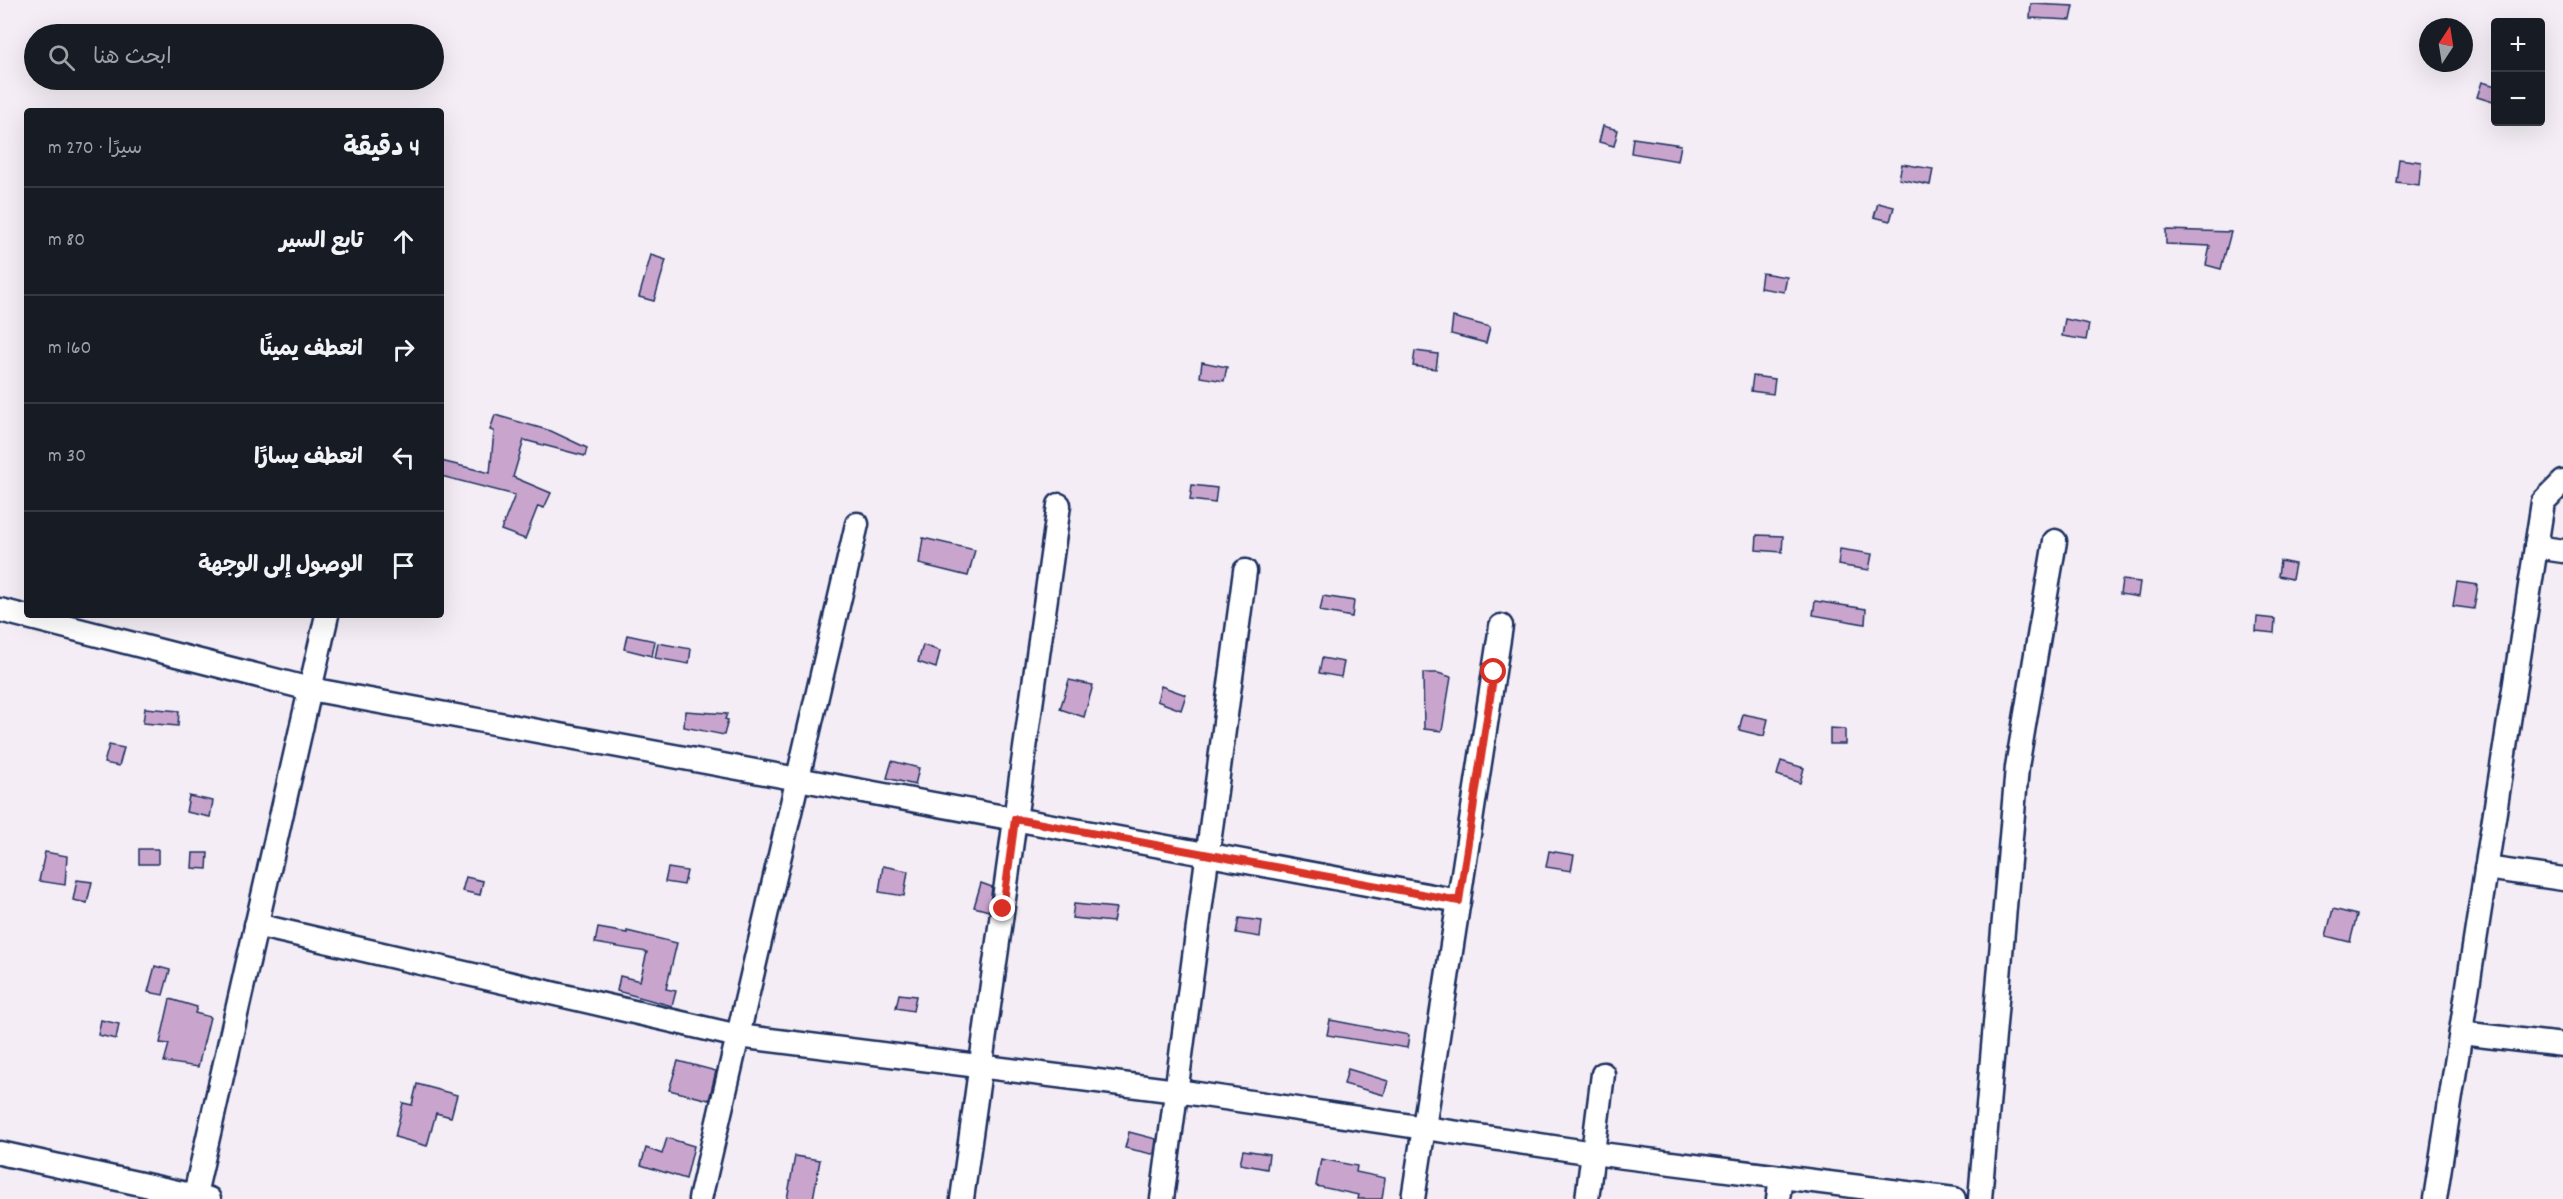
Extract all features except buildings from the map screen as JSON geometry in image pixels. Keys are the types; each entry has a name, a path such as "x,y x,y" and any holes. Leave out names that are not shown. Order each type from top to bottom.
{"street":[{"path":"2435,1199 2543,502 2563,482"},
{"path":"962,1199 1059,505"},
{"path":"700,1199 856,524"},
{"path":"1980,1199 2017,767 2055,541"},
{"path":"2536,547 2563,551"},
{"path":"1162,1199 1245,571"},
{"path":"0,610 24,616"},
{"path":"31,618 310,689 1459,901"},
{"path":"0,1152 199,1198 256,925 326,618"},
{"path":"1413,1199 1501,626"},
{"path":"2486,868 2563,879"},
{"path":"256,925 738,1036 1177,1091 1593,1153 1780,1188 1954,1199"},
{"path":"2461,1033 2563,1045"},
{"path":"1587,1199 1603,1074"}],"route":[{"path":"1003,909 1015,819 1459,901 1494,672"}]}
